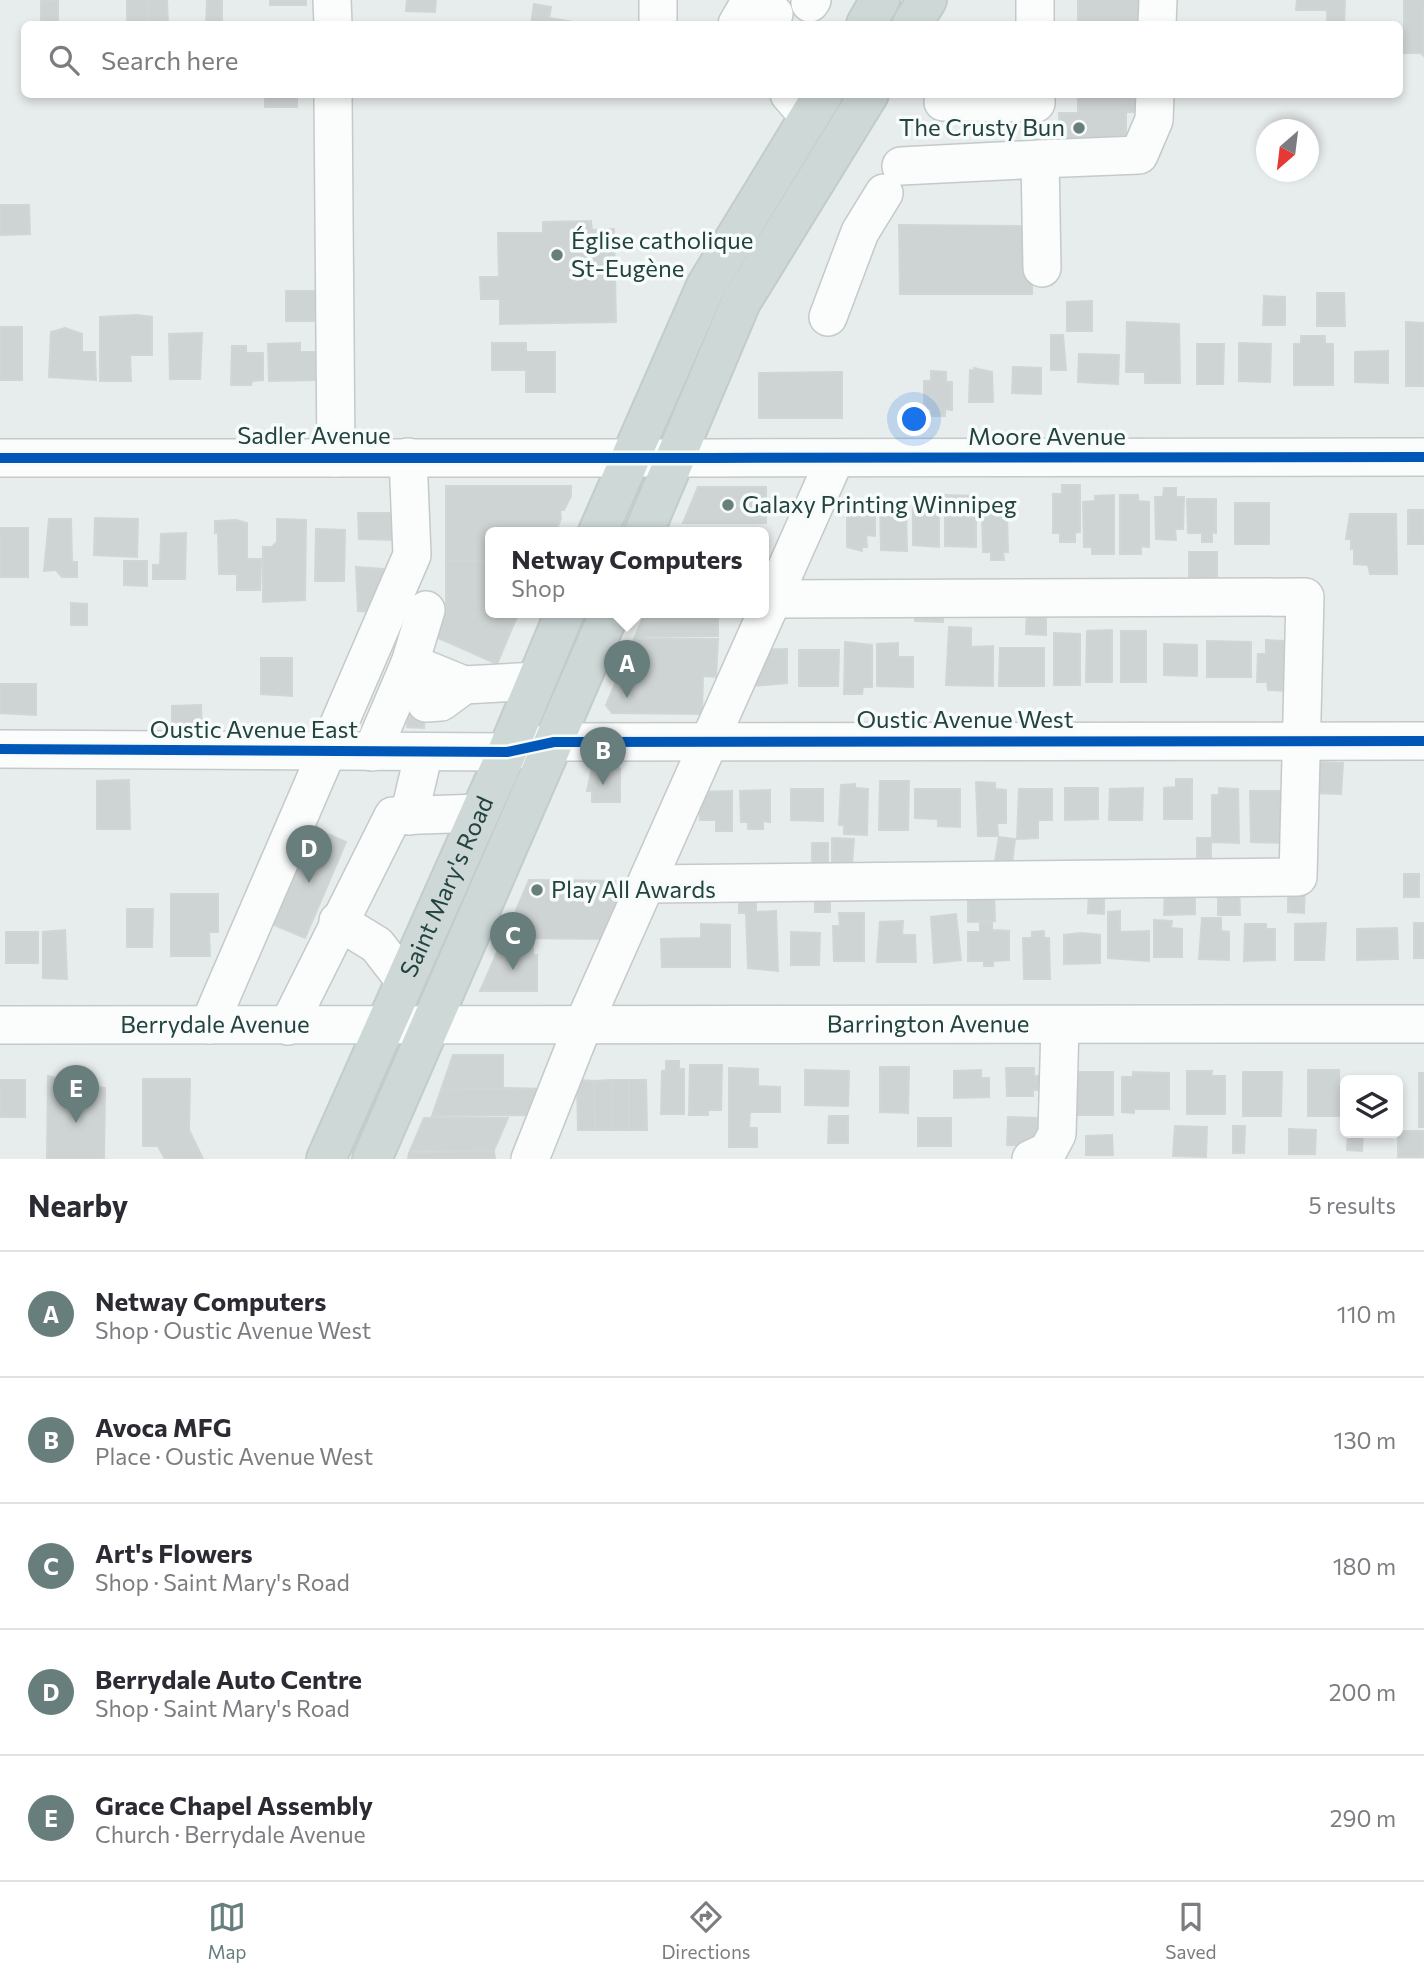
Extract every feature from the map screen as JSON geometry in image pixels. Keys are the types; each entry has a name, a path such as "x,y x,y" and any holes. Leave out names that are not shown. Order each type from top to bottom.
{"main road":[{"path":"868,21 880,0"},
{"path":"914,21 927,0"},
{"path":"646,527 740,302 867,98"},
{"path":"600,527 706,286 783,160 807,102"},
{"path":"783,160 816,179"},
{"name":"Saint Mary's Road","path":"326,1159 507,752 562,618"},
{"name":"Saint Mary's Road","path":"372,1159 607,618"}],"street":[{"path":"332,0 332,21"},
{"path":"658,0 658,21"},
{"path":"1035,0 1035,21"},
{"path":"1157,21 1158,0"},
{"path":"744,21 764,13"},
{"path":"333,98 336,458"},
{"path":"943,102 1036,103 1036,98"},
{"path":"828,317 860,232 893,179 1040,159 1139,155 1154,120 1154,98"},
{"path":"1040,159 1042,268"},
{"path":"209,1025 412,555 408,457"},
{"name":"Sadler Avenue","path":"0,458 408,457 628,460"},
{"name":"Moore Avenue","path":"628,460 1424,457"},
{"path":"769,610 835,459"},
{"path":"649,884 1298,877 1303,742 1304,597 774,599"},
{"path":"372,752 409,703 410,663 426,610"},
{"path":"530,1159 584,1023 649,884 766,618"},
{"path":"410,663 464,685 536,681"},
{"path":"409,703 441,702 464,685"},
{"name":"Oustic Avenue West","path":"507,752 554,742 1424,741"},
{"name":"Oustic Avenue East","path":"0,749 507,752"},
{"path":"409,816 424,752"},
{"path":"288,1026 338,921 393,816 480,813"},
{"path":"338,921 377,945 404,980"},
{"name":"Barrington Avenue","path":"431,1026 584,1023 1424,1024"},
{"name":"Berrydale Avenue","path":"0,1025 431,1026"},
{"path":"1031,1159 1048,1151 1057,1134 1060,1025"}],"building":[{"path":"127,0 148,0 149,21 127,21"},
{"path":"148,0 167,0 168,21 149,21"},
{"path":"207,0 222,0 222,21 206,21"},
{"path":"270,0 306,0 306,5 270,5"},
{"path":"407,0 436,0 435,12 406,11"},
{"path":"1078,0 1150,0 1150,21 1078,21"},
{"path":"1297,0 1345,0 1344,21 1327,21 1327,10 1296,10"},
{"path":"1404,0 1424,0 1424,56 1421,53 1404,53"},
{"path":"41,1 58,1 58,21 41,21"},
{"path":"534,4 551,7 549,18 568,21 531,21"},
{"path":"265,98 297,98 297,107 265,107"},
{"path":"1078,98 1149,98 1149,112 1126,112 1126,144 1060,144 1059,113 1078,113"},
{"path":"0,205 29,205 30,234 0,235"},
{"name":"Église catholique St-Eugène","path":"591,221 592,230 614,229 616,322 500,324 500,299 481,299 480,277 499,277 498,233 543,233 543,222"},
{"path":"899,225 1032,226 1032,294 900,294"},
{"path":"286,291 319,291 319,321 286,321"},
{"path":"1317,293 1344,293 1345,326 1317,326"},
{"path":"1264,296 1285,297 1285,325 1263,325"},
{"path":"1092,301 1092,331 1067,331 1067,302"},
{"path":"100,317 152,317 152,355 130,355 131,381 100,381"},
{"path":"1127,322 1179,324 1180,383 1145,383 1145,372 1126,372"},
{"path":"1406,322 1424,323 1424,386 1406,386"},
{"path":"0,327 22,327 22,380 0,380"},
{"path":"65,328 82,334 82,352 95,352 96,380 49,377 51,332"},
{"path":"202,333 200,379 170,379 169,334"},
{"path":"1051,335 1063,335 1066,370 1051,370"},
{"path":"1301,336 1325,336 1325,344 1333,344 1333,385 1294,385 1294,344 1301,344"},
{"path":"300,343 300,352 315,352 316,380 269,381 268,344"},
{"path":"492,343 526,343 526,352 555,352 555,392 526,392 526,370 492,370"},
{"path":"1239,343 1271,344 1270,382 1239,381"},
{"path":"1197,344 1224,344 1223,384 1197,384"},
{"path":"232,346 246,346 246,353 263,353 263,380 252,381 251,385 231,385"},
{"path":"1388,351 1388,383 1355,382 1355,352"},
{"path":"1079,354 1119,355 1118,384 1078,382"},
{"path":"1013,367 1041,368 1041,394 1012,393"},
{"path":"974,368 992,372 993,402 969,402 970,370 974,371"},
{"path":"931,371 946,372 946,382 952,382 952,410 945,409 945,416 931,416 931,409 924,409 924,381 931,381"},
{"path":"842,372 842,418 759,418 759,373"},
{"path":"1062,485 1080,485 1080,532 1075,533 1075,542 1060,542 1060,533 1053,533 1053,494 1062,494"},
{"path":"446,486 571,486 571,496 564,510 560,510 561,519 557,527 485,527 485,561 446,561"},
{"name":"Galaxy Printing Winnipeg","path":"698,487 766,487 766,523 683,523"},
{"path":"1164,488 1176,488 1176,497 1184,497 1183,529 1175,529 1176,540 1156,539 1155,497 1163,497"},
{"path":"945,495 976,496 976,547 945,546"},
{"path":"1114,495 1114,554 1092,554 1092,547 1084,547 1083,502 1095,501 1095,496"},
{"path":"1120,495 1138,495 1138,501 1149,502 1149,547 1141,546 1141,554 1120,554"},
{"path":"913,497 939,497 939,547 913,545"},
{"path":"1187,499 1216,499 1216,533 1212,532 1212,542 1202,542 1202,533 1188,533"},
{"path":"897,502 897,510 906,510 907,551 881,550 880,503"},
{"path":"1235,503 1269,503 1269,544 1235,544"},
{"path":"847,507 875,507 875,536 866,535 867,547 862,547 862,551 847,547"},
{"path":"1408,510 1424,510 1424,544 1408,544"},
{"path":"358,513 397,513 397,540 359,539"},
{"path":"982,514 1007,514 1008,552 1003,552 1004,560 991,560 991,552 983,552"},
{"path":"1350,514 1396,514 1397,574 1370,574 1368,565 1354,564 1351,539 1346,539"},
{"path":"95,518 138,519 137,557 94,555"},
{"path":"49,519 71,519 72,562 77,562 77,577 62,577 56,570 44,571"},
{"path":"277,519 306,520 305,600 263,602 263,547 272,547 277,542"},
{"path":"236,520 247,523 247,559 261,559 260,590 237,590 237,574 219,574 215,521"},
{"path":"0,528 28,528 28,577 0,577"},
{"path":"316,529 345,530 344,581 315,581"},
{"path":"186,533 185,579 153,579 153,565 160,565 161,534"},
{"path":"1189,552 1217,552 1217,580 1189,580"},
{"path":"124,561 147,561 147,586 124,585"},
{"path":"446,561 485,561 485,618 516,618 497,664 436,637 446,614"},
{"path":"356,567 383,569 383,598 375,612 358,611"},
{"path":"71,603 87,604 87,625 71,625"},
{"path":"915,603 943,603 943,622 915,621"},
{"path":"1027,606 1046,606 1046,635 1026,634"},
{"path":"643,618 718,618 718,636 635,637"},
{"path":"949,627 971,628 971,647 993,646 993,686 946,685"},
{"path":"1112,630 1112,682 1086,682 1087,631"},
{"path":"1121,631 1146,631 1146,682 1121,682"},
{"path":"1054,633 1080,634 1080,685 1054,685"},
{"path":"634,639 718,639 716,677 703,676 702,714 612,713 606,705"},
{"path":"1266,640 1285,641 1287,691 1268,690 1267,682 1257,682 1258,654 1266,654"},
{"path":"1207,641 1251,642 1251,677 1207,677"},
{"path":"845,642 872,645 872,687 863,687 862,694 844,694"},
{"path":"898,643 898,657 913,657 913,687 877,686 877,644"},
{"path":"1164,644 1197,645 1197,676 1164,675"},
{"path":"1000,648 1044,648 1044,686 999,686"},
{"path":"787,649 787,683 754,686 753,650"},
{"path":"799,650 839,650 838,686 799,686"},
{"path":"261,658 292,658 292,696 261,694"},
{"path":"0,684 36,684 36,715 0,713"},
{"path":"409,694 426,695 424,728 407,727"},
{"path":"201,705 202,734 172,734 172,706"},
{"path":"1313,762 1343,763 1341,794 1312,793"},
{"path":"592,768 620,768 620,802 592,802 592,791 587,791"},
{"path":"1176,779 1192,779 1192,819 1164,819 1164,788 1176,787"},
{"path":"129,780 130,829 97,829 97,781"},
{"path":"880,781 909,781 908,830 879,830"},
{"path":"976,782 995,783 995,789 1006,790 1006,823 997,823 998,836 978,836"},
{"path":"855,784 855,788 868,789 867,835 844,834 844,825 839,825 841,785"},
{"path":"1065,788 1098,788 1098,819 1065,820"},
{"path":"1143,788 1142,820 1109,820 1110,789"},
{"path":"1219,788 1238,789 1239,843 1212,842 1212,795 1219,795"},
{"path":"791,789 823,789 823,821 791,820"},
{"path":"915,789 960,789 960,827 938,826 938,819 915,818"},
{"path":"1019,789 1052,789 1052,820 1038,820 1038,838 1017,839"},
{"path":"770,790 770,822 763,821 763,829 748,829 748,822 741,822 740,791"},
{"path":"732,791 732,831 716,831 716,820 700,820 699,792"},
{"path":"1250,791 1283,791 1283,843 1251,842"},
{"path":"314,828 346,842 305,938 272,924"},
{"path":"999,837 1015,839 1012,863 995,861"},
{"path":"832,838 854,839 852,864 832,863"},
{"path":"1197,838 1211,838 1211,857 1197,857"},
{"path":"812,843 828,843 828,865 812,863"},
{"path":"1404,874 1419,874 1419,897 1404,897"},
{"path":"529,880 641,881 616,939 504,938"},
{"path":"1218,883 1239,883 1240,915 1218,915"},
{"path":"1288,884 1305,884 1304,913 1288,912"},
{"path":"739,885 756,885 756,912 776,911 778,971 748,968 746,913 739,913"},
{"path":"830,886 830,912 815,912 815,887"},
{"path":"1165,889 1195,889 1195,914 1164,915"},
{"path":"1089,890 1104,890 1104,914 1088,913"},
{"path":"994,891 995,921 968,922 968,892"},
{"path":"171,894 218,894 218,932 209,932 210,956 171,956"},
{"path":"127,909 153,909 152,947 127,947"},
{"path":"1120,911 1120,932 1149,931 1149,961 1108,958 1108,912"},
{"path":"839,913 864,913 864,961 834,961 833,926 840,926"},
{"path":"956,914 961,960 934,963 931,917"},
{"path":"1202,918 1221,918 1221,931 1229,932 1229,960 1199,959"},
{"path":"1154,920 1172,921 1171,928 1182,929 1182,957 1154,957"},
{"path":"903,921 902,935 915,935 916,962 877,962 880,922"},
{"path":"980,923 992,923 992,930 1009,931 1009,960 993,961 993,966 984,966 984,961 968,961 968,932 980,932"},
{"path":"1326,923 1324,960 1295,960 1295,924"},
{"path":"1414,923 1424,923 1424,958 1414,958"},
{"path":"701,924 730,925 730,967 662,967 661,939 701,938"},
{"path":"1245,924 1266,924 1266,929 1275,929 1275,960 1244,961"},
{"path":"1397,928 1398,959 1357,960 1357,929"},
{"path":"65,930 67,979 43,978 43,932"},
{"path":"1044,931 1044,938 1049,938 1050,979 1024,979 1023,938 1032,938 1032,932"},
{"path":"6,932 38,932 38,963 6,963"},
{"path":"791,932 820,933 819,965 791,965"},
{"path":"1064,935 1100,935 1100,963 1064,964"},
{"path":"504,938 533,938 533,954 496,955"},
{"path":"496,955 537,955 537,991 480,991"},
{"path":"453,1055 503,1055 503,1091 441,1090"},
{"path":"666,1061 679,1061 679,1069 684,1069 684,1114 661,1114 662,1071 666,1071"},
{"path":"690,1065 722,1065 721,1110 708,1110 708,1115 689,1115"},
{"path":"880,1067 909,1067 908,1113 880,1112"},
{"path":"729,1068 758,1069 758,1086 780,1087 780,1112 750,1112 749,1128 757,1128 757,1147 729,1147"},
{"path":"1006,1068 1034,1068 1034,1076 1039,1076 1039,1090 1033,1090 1033,1096 1007,1096"},
{"path":"805,1070 849,1071 848,1106 805,1105"},
{"path":"981,1070 981,1078 989,1078 989,1097 954,1098 954,1071"},
{"path":"1308,1070 1339,1070 1340,1116 1308,1116"},
{"path":"1187,1071 1212,1071 1211,1076 1225,1076 1225,1114 1187,1114"},
{"path":"1068,1072 1113,1072 1113,1115 1069,1115"},
{"path":"1133,1072 1169,1073 1169,1109 1134,1109 1134,1113 1122,1112 1122,1077 1133,1077"},
{"path":"1243,1072 1282,1072 1281,1116 1243,1116"},
{"path":"1419,1073 1424,1073 1424,1127 1419,1127"},
{"path":"48,1076 105,1088 104,1159 47,1159"},
{"path":"143,1079 190,1079 189,1130 203,1159 165,1159 158,1146 143,1146"},
{"path":"0,1080 25,1080 25,1117 0,1117"},
{"path":"577,1080 594,1081 595,1130 578,1130"},
{"path":"612,1080 629,1080 629,1130 612,1130"},
{"path":"612,1080 612,1130 595,1130 594,1081"},
{"path":"629,1080 646,1080 647,1130 629,1130"},
{"path":"545,1089 536,1115 432,1116 441,1090"},
{"path":"829,1116 848,1116 848,1143 828,1143"},
{"path":"1008,1117 1037,1118 1037,1146 1007,1145"},
{"path":"424,1118 508,1118 494,1150 410,1151"},
{"path":"918,1118 951,1118 951,1146 918,1146"},
{"path":"1175,1126 1207,1127 1206,1157 1173,1156"},
{"path":"1233,1126 1245,1126 1244,1153 1233,1153"},
{"path":"1289,1129 1316,1130 1315,1154 1289,1154"},
{"path":"1403,1131 1423,1131 1423,1157 1398,1157 1398,1138 1403,1138"},
{"path":"1112,1135 1113,1155 1086,1155 1086,1136"},
{"path":"1348,1138 1363,1138 1362,1151 1347,1150"},
{"path":"494,1151 495,1159 408,1159 409,1153"}],"cycle path":[{"path":"0,458 1424,457"},
{"path":"0,749 507,752 554,742 1424,741"}],"place":[{"name":"The Crusty Bun","path":"1079,128"},
{"name":"Église catholique St-Eugène","path":"557,255"},
{"name":"Galaxy Printing Winnipeg","path":"728,505"},
{"name":"Netway Computers","path":"627,698"},
{"name":"Avoca MFG","path":"603,785"},
{"name":"Berrydale Auto Centre","path":"309,883"},
{"name":"Play All Awards","path":"537,890"},
{"name":"Art's Flowers","path":"513,970"},
{"name":"Grace Chapel Assembly","path":"76,1123"}]}
